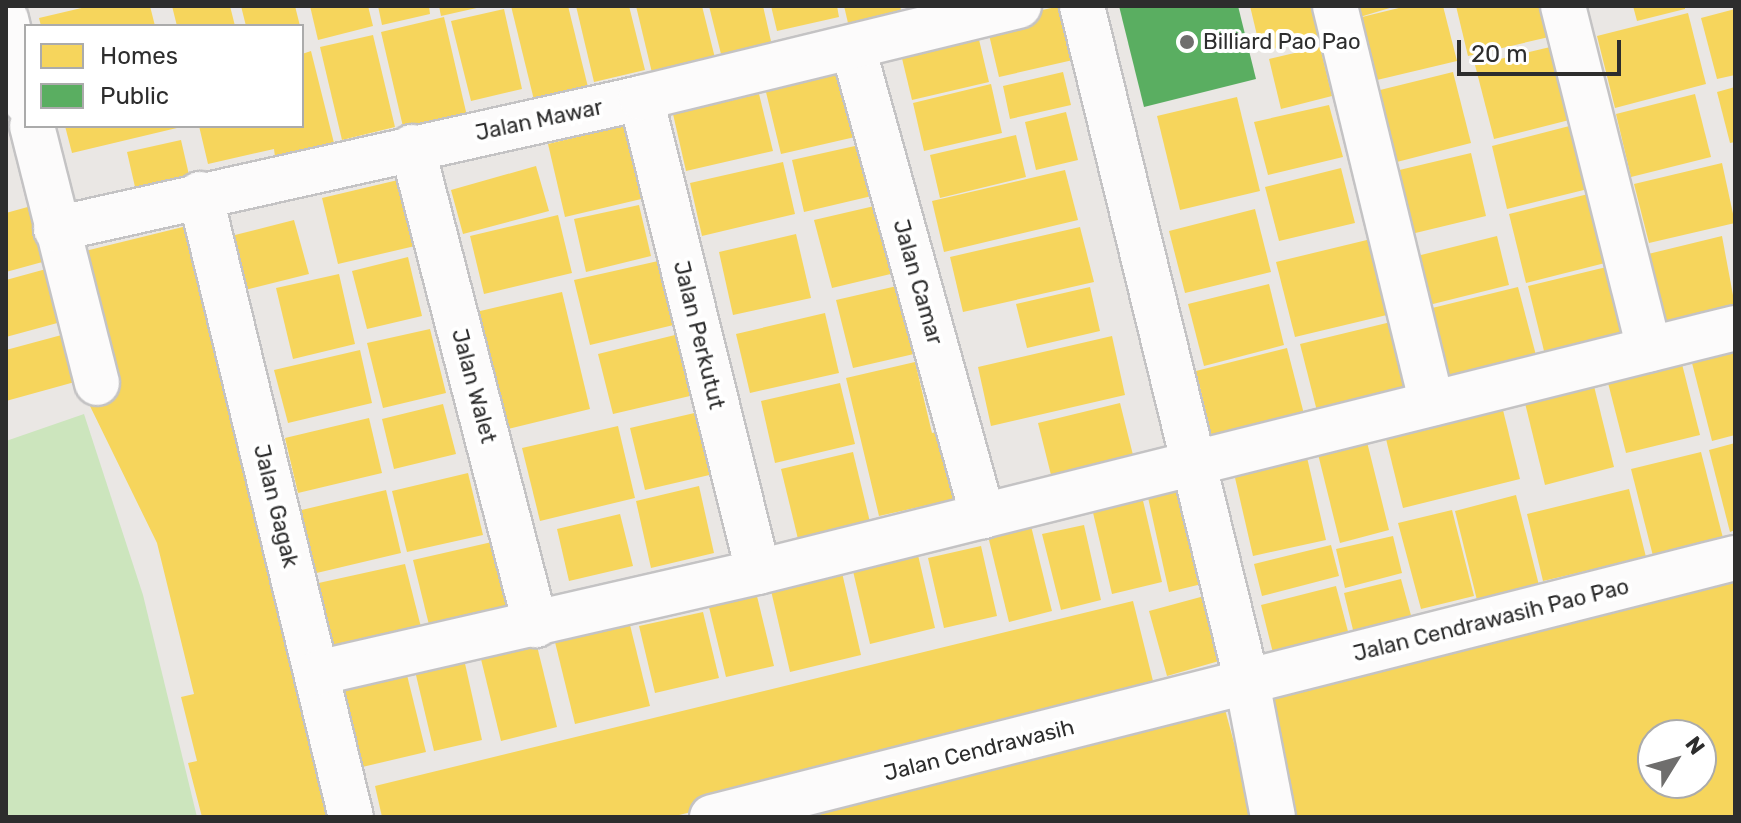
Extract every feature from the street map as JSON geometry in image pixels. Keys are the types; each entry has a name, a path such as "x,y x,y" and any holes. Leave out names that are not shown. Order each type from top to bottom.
{"street":[{"name":"Jalan Mawar","path":"56,229 200,194 641,98 1019,6"},
{"path":"1082,6 1247,682 1273,817"},
{"path":"1335,6 1432,403"},
{"path":"1563,6 1649,349"},
{"path":"6,19 24,94"},
{"name":"Jalan Camar","path":"853,48 983,516"},
{"name":"Jalan Perkutut","path":"641,98 758,572"},
{"path":"32,128 97,383"},
{"name":"Jalan Walet","path":"412,147 536,625"},
{"name":"Jalan Gagak","path":"200,194 351,817"},
{"path":"317,673 758,572 1735,328"},
{"name":"Jalan Cendrawasih Pao Pao","path":"1247,682 1735,558"},
{"name":"Jalan Cendrawasih","path":"712,817 1247,682"}],"green space":[{"path":"84,414 143,595 197,817 6,817 6,441"}],"building: Homes":[{"path":"90,6 150,6 154,24 40,24 39,18"},
{"path":"172,6 230,6 234,24 176,24"},
{"path":"241,6 295,6 300,24 246,24"},
{"path":"310,6 368,6 373,26 318,40"},
{"path":"378,6 429,6 430,14 382,25"},
{"path":"439,6 481,6 481,7 441,16"},
{"path":"511,6 568,6 588,87 534,100"},
{"path":"576,6 629,6 645,70 594,82"},
{"path":"636,6 702,6 716,62 653,77"},
{"path":"709,6 763,6 773,50 723,62"},
{"path":"771,6 837,6 839,17 777,31"},
{"path":"844,6 900,6 901,10 848,23"},
{"path":"1061,6 1073,60 999,77 986,22"},
{"path":"1250,6 1318,6 1326,36 1261,52"},
{"path":"1346,6 1393,6 1393,7 1350,20"},
{"path":"1407,6 1443,6 1457,61 1377,80 1362,17"},
{"path":"1456,6 1541,6 1549,37 1468,56"},
{"path":"1633,6 1685,6 1685,9 1637,21"},
{"path":"504,9 522,89 471,101 451,21"},
{"path":"1735,9 1735,75 1717,79 1701,18"},
{"path":"1688,13 1706,84 1615,108 1597,36"},
{"path":"444,17 467,116 404,131 381,32"},
{"path":"976,27 989,82 912,100 899,46"},
{"path":"373,35 395,127 342,140 320,47"},
{"path":"1567,43 1585,116 1494,139 1475,65"},
{"path":"1320,47 1332,96 1281,109 1269,59"},
{"path":"311,51 334,143 275,157 274,149 208,164 199,128 304,128 304,53"},
{"path":"839,71 855,137 781,154 765,88"},
{"path":"1063,72 1071,105 1010,119 1003,86"},
{"path":"1453,72 1471,143 1389,164 1372,92"},
{"path":"991,84 1002,133 924,151 913,103"},
{"path":"1735,87 1735,142 1730,143 1717,92"},
{"path":"759,94 773,151 686,171 673,114"},
{"path":"1695,94 1711,157 1631,177 1616,114"},
{"path":"1237,97 1260,191 1180,210 1157,116"},
{"path":"1329,105 1343,157 1268,175 1254,122"},
{"path":"1066,112 1078,160 1036,170 1025,122"},
{"path":"636,123 654,196 565,217 548,144"},
{"path":"1581,123 1596,187 1507,209 1492,146"},
{"path":"66,128 177,128 72,153"},
{"path":"1016,135 1026,177 940,198 930,155"},
{"path":"181,140 192,188 138,200 127,152"},
{"path":"864,144 876,195 804,212 792,160"},
{"path":"1471,153 1486,216 1407,235 1391,172"},
{"path":"783,162 795,214 702,236 690,183"},
{"path":"1722,163 1735,223 1649,243 1634,184"},
{"path":"536,166 549,211 463,234 451,190"},
{"path":"1341,168 1355,223 1279,241 1265,187"},
{"path":"1065,170 1078,220 944,252 932,201"},
{"path":"398,180 415,246 338,264 322,198"},
{"path":"1596,192 1613,261 1526,283 1509,214"},
{"path":"42,203 57,258 6,272 6,213"},
{"path":"883,204 899,272 832,288 814,220"},
{"path":"639,205 651,256 586,272 574,219"},
{"path":"1255,209 1271,272 1185,293 1169,231"},
{"path":"558,215 572,273 484,294 470,236"},
{"path":"294,220 309,274 237,292 223,238"},
{"path":"191,225 342,817 202,817 188,763 197,761 181,697 194,694 157,543 89,404 116,398 77,253"},
{"path":"1080,227 1094,282 963,312 950,257"},
{"path":"796,234 811,298 733,315 719,252"},
{"path":"1497,236 1509,285 1429,305 1417,256"},
{"path":"1722,236 1735,306 1658,325 1640,256"},
{"path":"1371,239 1391,314 1295,337 1276,262"},
{"path":"408,257 422,316 367,329 352,271"},
{"path":"667,259 682,323 590,345 574,280"},
{"path":"1623,263 1640,331 1545,355 1528,286"},
{"path":"57,266 72,319 6,337 6,280"},
{"path":"339,274 355,344 293,359 276,288"},
{"path":"910,283 927,351 853,368 836,300"},
{"path":"1269,284 1284,345 1204,366 1188,304"},
{"path":"1090,287 1100,331 1027,348 1016,304"},
{"path":"1518,287 1537,359 1442,382 1424,310"},
{"path":"562,292 590,409 504,430 476,312"},
{"path":"825,313 839,373 750,393 736,334"},
{"path":"1395,321 1412,392 1318,415 1300,344"},
{"path":"430,329 446,393 383,408 367,343"},
{"path":"69,333 82,380 6,401 6,350"},
{"path":"675,335 690,396 613,414 598,354"},
{"path":"1112,336 1125,395 991,426 978,367"},
{"path":"1287,348 1305,418 1213,441 1196,371"},
{"path":"360,350 372,403 288,423 274,370"},
{"path":"1735,352 1735,435 1712,441 1692,363"},
{"path":"915,362 932,433 948,429 964,497 879,516 846,378"},
{"path":"1682,364 1700,435 1626,453 1608,383"},
{"path":"1593,382 1614,467 1545,485 1524,399"},
{"path":"840,383 855,444 775,463 761,401"},
{"path":"1120,403 1133,455 1051,475 1038,423"},
{"path":"443,404 456,454 394,469 382,419"},
{"path":"1502,406 1520,479 1403,508 1385,435"},
{"path":"703,411 718,473 645,490 630,428"},
{"path":"369,418 382,473 298,493 285,438"},
{"path":"618,426 635,498 540,521 522,448"},
{"path":"1365,434 1389,530 1340,543 1316,446"},
{"path":"1735,443 1735,530 1730,532 1709,450"},
{"path":"853,452 870,522 798,539 781,469"},
{"path":"1701,452 1723,538 1653,556 1631,469"},
{"path":"1306,453 1326,540 1253,556 1233,469"},
{"path":"468,473 483,535 407,552 392,491"},
{"path":"1192,483 1214,581 1169,592 1147,493"},
{"path":"699,486 714,553 651,568 636,501"},
{"path":"1629,489 1646,557 1543,581 1527,514"},
{"path":"386,490 401,553 304,576 289,513"},
{"path":"1141,492 1162,582 1112,594 1091,504"},
{"path":"1516,495 1540,589 1478,604 1455,511"},
{"path":"1452,510 1474,596 1421,609 1398,523"},
{"path":"620,514 633,566 569,581 557,529"},
{"path":"1084,525 1101,600 1061,610 1042,534"},
{"path":"1031,526 1052,611 1009,622 988,536"},
{"path":"1393,536 1402,573 1345,588 1336,549"},
{"path":"492,542 509,615 431,633 413,560"},
{"path":"1331,545 1339,576 1262,596 1254,564"},
{"path":"981,546 997,616 944,628 928,558"},
{"path":"918,555 935,628 870,644 853,571"},
{"path":"405,564 422,631 331,651 314,584"},
{"path":"840,564 861,655 790,672 769,582"},
{"path":"1735,576 1735,817 1295,817 1264,692"},
{"path":"1401,579 1412,619 1354,634 1344,593"},
{"path":"1336,586 1350,639 1274,657 1261,605"},
{"path":"756,592 774,666 726,677 708,603"},
{"path":"1208,595 1226,659 1167,676 1149,611"},
{"path":"1133,601 1157,697 671,817 382,817 375,786"},
{"path":"703,612 719,678 655,693 639,626"},
{"path":"629,621 650,706 575,724 554,638"},
{"path":"536,642 557,727 501,741 480,655"},
{"path":"464,659 482,740 434,751 415,671"},
{"path":"406,671 426,752 358,768 338,687"},
{"path":"1223,702 1254,817 778,817"}],"building: Public":[{"name":"Billiard Pao Pao","path":"1119,6 1238,6 1256,79 1144,107"}],"place":[{"name":"Billiard Pao Pao","path":"1187,42"}]}
